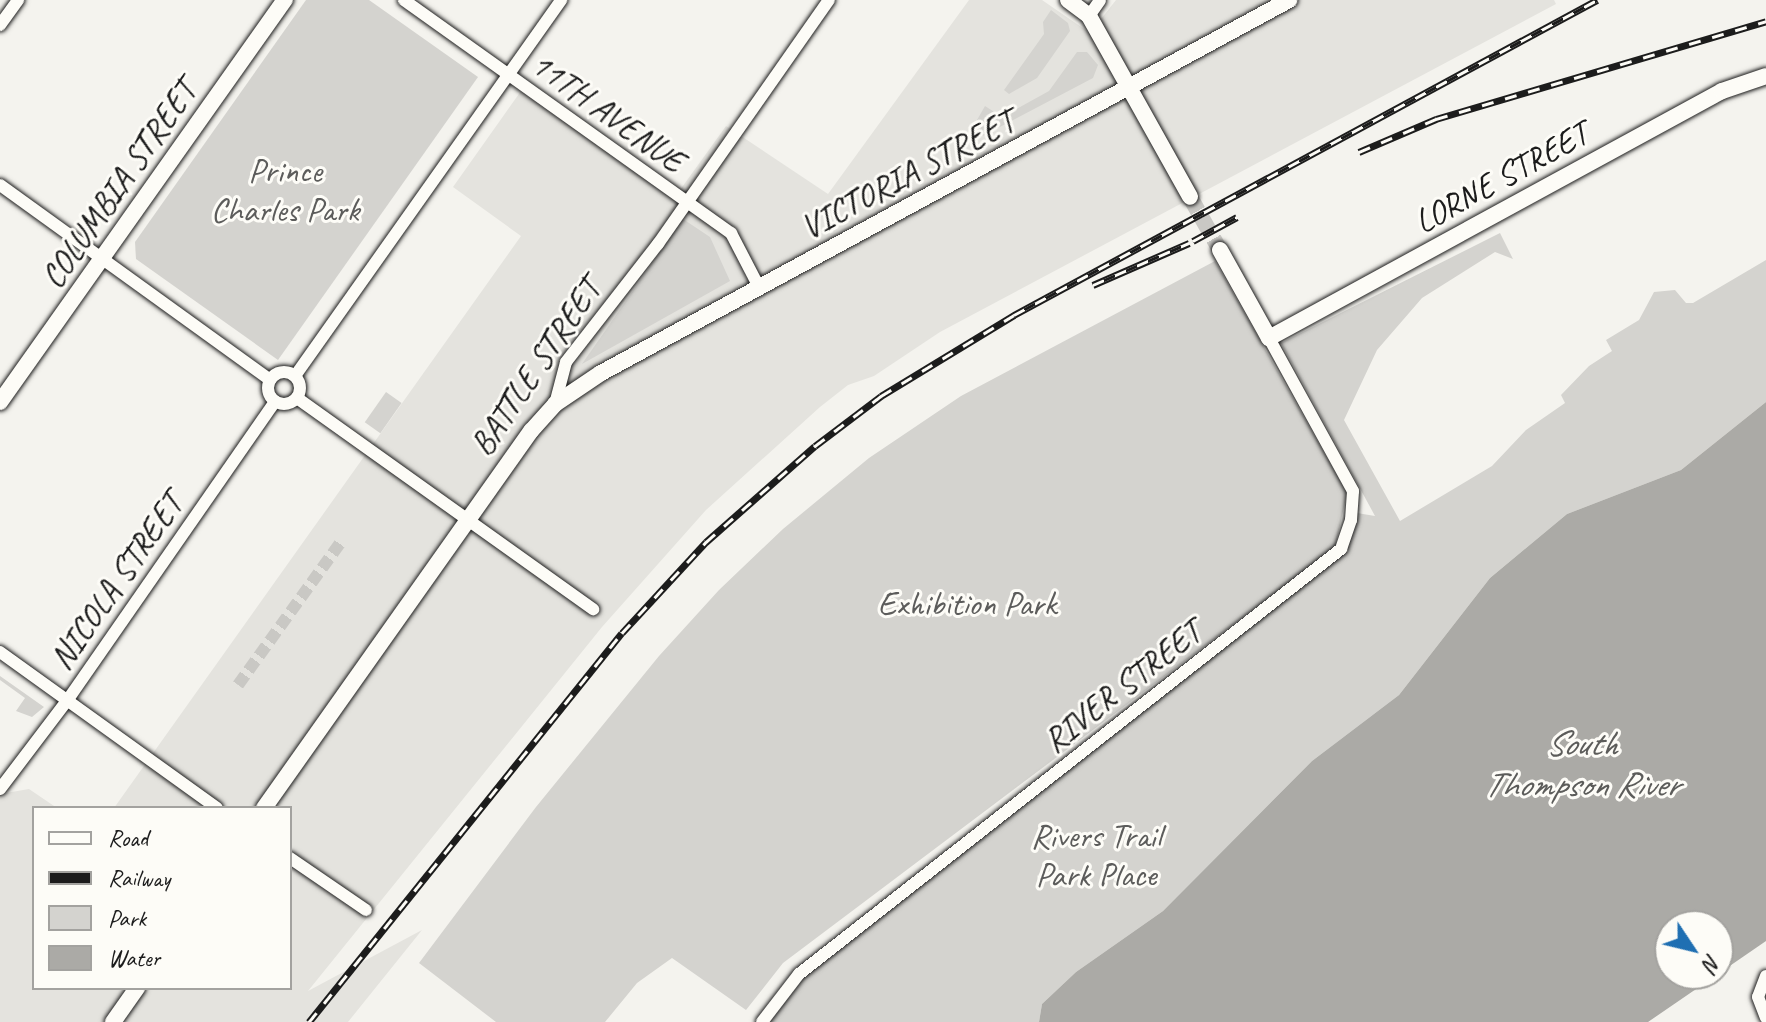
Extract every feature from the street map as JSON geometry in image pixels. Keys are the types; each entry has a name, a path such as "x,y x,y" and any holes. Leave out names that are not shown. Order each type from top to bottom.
{"main road":[{"name":"COLUMBIA STREET","path":"0,402 285,0"},
{"path":"1068,0 1089,16 1190,197"},
{"name":"VICTORIA STREET","path":"555,404 601,373 1289,0"},
{"name":"LORNE STREET","path":"1269,338 1699,103 1766,76"},
{"path":"1220,250 1269,338"},
{"name":"BATTLE STREET","path":"265,806 531,431 555,404"},
{"path":"113,1022 136,990"}],"street":[{"path":"0,25 18,0"},
{"name":"11TH AVENUE","path":"404,0 731,233 759,287"},
{"path":"295,376 561,0"},
{"name":"BATTLE STREET","path":"555,404 566,362 686,203 829,0"},
{"path":"1089,16 1100,0"},
{"path":"0,185 270,380"},
{"name":"RIVER STREET","path":"762,1022 799,974 1341,549 1351,520 1353,491 1269,338"},
{"path":"281,372 295,376 301,387 297,398 284,405 275,402 268,393 270,380 281,372"},
{"path":"297,398 593,609"},
{"name":"NICOLA STREET","path":"0,789 69,698 275,402"},
{"path":"0,652 69,698 214,806"},
{"path":"292,859 366,910"},
{"path":"1766,976 1758,997 1766,1018"}],"shaded area":[{"path":"969,0 1042,0 1090,33 1116,0 1554,0 1556,4 940,332 874,376 848,385 820,407 706,510 602,627 308,991 422,930 348,1022 0,1022 0,794 29,789 54,806 32,806 32,990 292,990 292,806 115,806 521,236 453,187 521,91 675,197 726,126 828,194"}],"green space":[{"name":"Prince Charles Park","path":"306,0 369,0 478,77 278,360 136,259 135,242"},
{"path":"1051,10 1068,23 1070,31 1037,78 1009,94 1004,90 1044,34 1043,22"},
{"path":"1077,52 1087,52 1098,65 1093,78 973,141 982,126 977,120 985,106 1002,117 1049,91"},
{"path":"683,219 710,237 730,281 582,364"},
{"name":"Rivers Trail Park Place","path":"1500,233 1513,259 1495,252 1422,298 1377,350 1344,420 1400,521 1492,466 1526,430 1565,403 1561,395 1589,366 1612,351 1606,340 1639,320 1654,292 1675,290 1686,303 1693,303 1766,260 1766,402 1681,470 1567,514 1490,578 1399,695 1312,761 1163,911 1076,972 1042,1004 1039,1022 767,1022 802,978 1346,552 1357,513 1375,516 1281,343"},
{"name":"Exhibition Park","path":"1215,261 1347,493 1335,548 783,963 746,1010 672,958 637,983 605,1022 496,1022 419,963 536,807 659,656 719,590 783,529 869,458 961,396"},
{"path":"386,392 402,403 380,433 365,422"},
{"path":"0,676 44,707 32,717 16,711 25,698 0,680"}],"water":[{"name":"South Thompson River","path":"1766,402 1766,941 1734,963 1734,910 1654,910 1654,990 1695,990 1648,1022 1039,1022 1042,1004 1076,972 1163,911 1312,761 1399,695 1490,578 1567,514 1681,470"}],"tunnel":[{"path":"1190,197 1220,250"},
{"path":"238,685 340,543"}],"railway":[{"path":"309,1022 622,633 706,542 815,446 881,396 1014,315 1597,0"},
{"path":"1359,152 1436,119 1766,21"},
{"path":"1193,241 1237,217"},
{"path":"1093,285 1189,243"}]}
